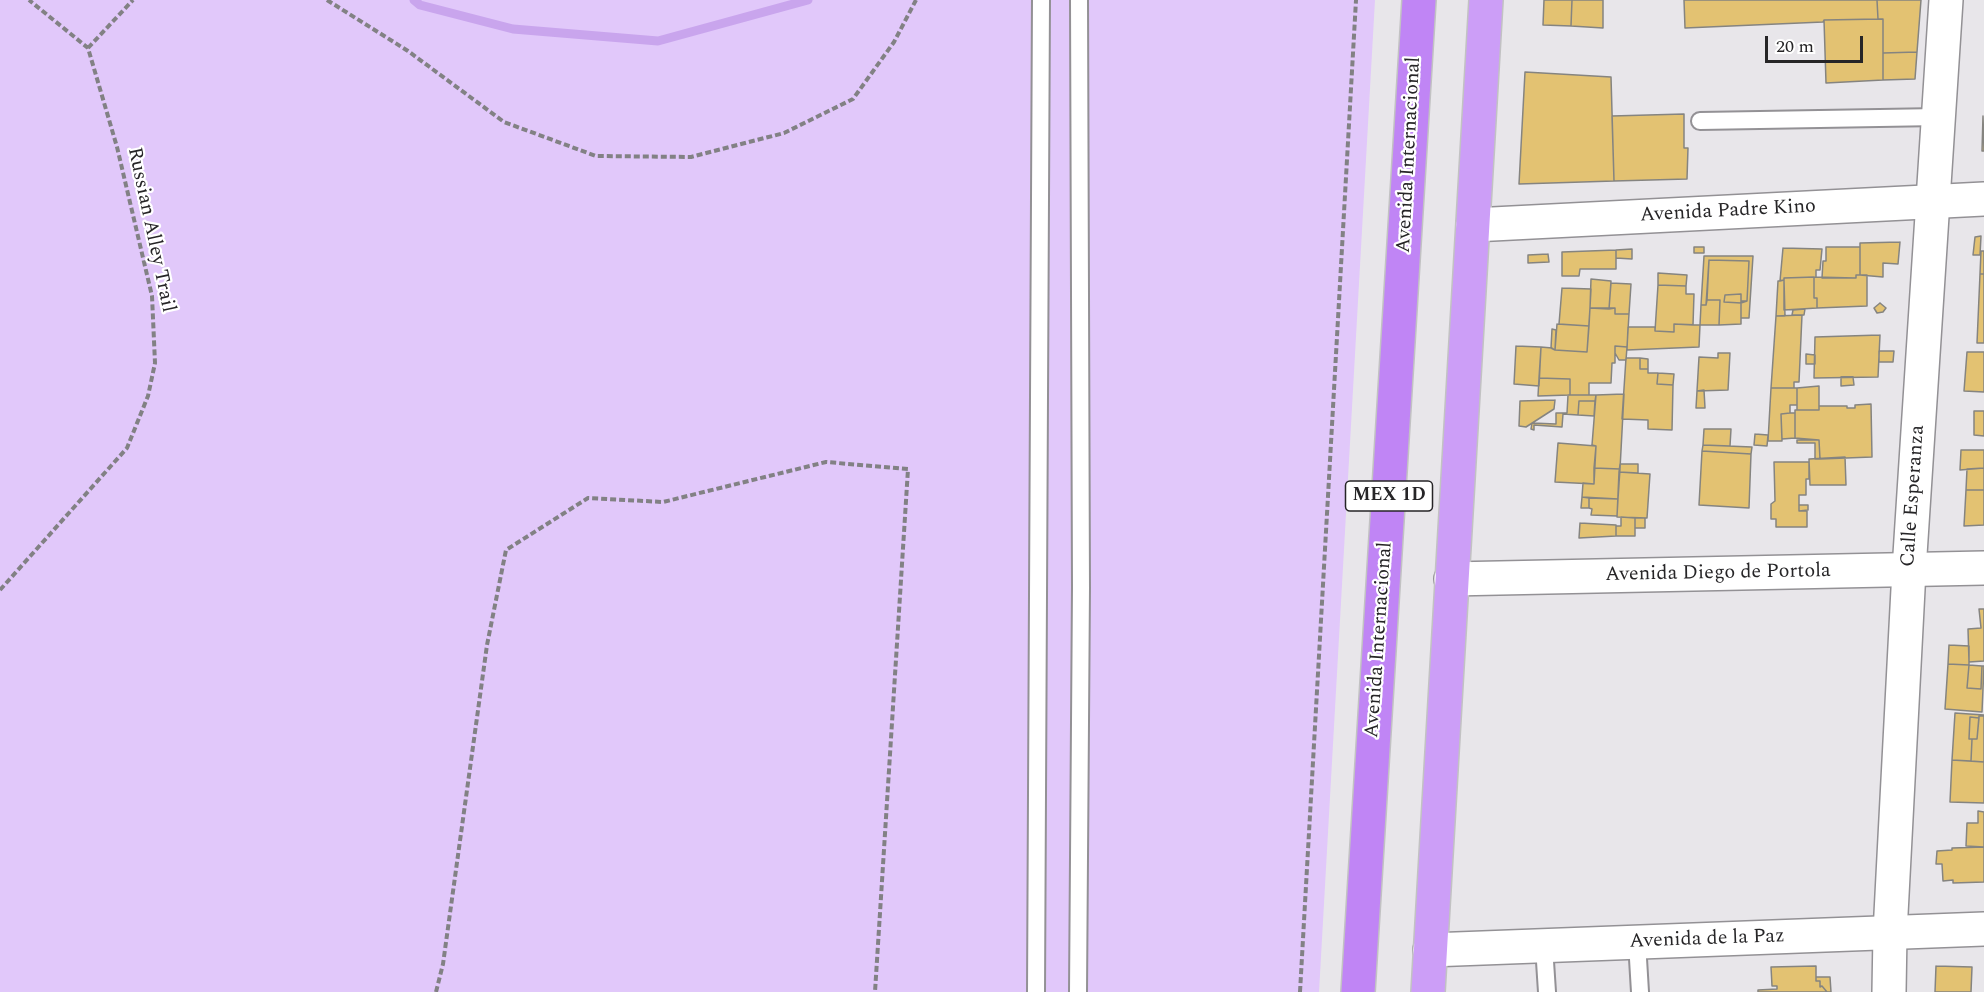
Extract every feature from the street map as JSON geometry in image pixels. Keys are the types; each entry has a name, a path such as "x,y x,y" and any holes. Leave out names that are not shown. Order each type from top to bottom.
{"highway":[{"name":"Avenida Internacional","path":"1358,992 1419,0"},
{"name":"MEX 1D","path":"1428,992 1486,0"}],"street":[{"name":"Calle Esperanza","path":"1889,992 1909,570 1946,0"},
{"name":"Avenida Padre Kino","path":"1473,225 1984,199"},
{"name":"Avenida Diego de Portola","path":"1451,579 1984,568"},
{"name":"Avenida de la Paz","path":"1430,950 1984,929"}],"lane":[{"path":"1036,992 1041,0"},
{"path":"1078,992 1081,587 1079,0"},
{"path":"1700,121 1939,117"},
{"path":"1637,942 1640,992"},
{"path":"1544,946 1547,992"}],"path":[{"path":"29,0 88,48 133,0"},
{"path":"327,0 408,51 504,122 596,156 679,157 691,157 784,133 853,99 894,42 916,0"},
{"path":"1299,992 1356,0"},
{"name":"Russian Alley Trail","path":"0,590 127,448 148,396 155,363 152,296 117,147 88,48"},
{"path":"436,992 443,964 487,645 506,550 588,498 663,502 826,462 908,469 875,992"}],"shaded area":[{"path":"0,0 1375,0 1319,992 0,992"}],"building":[{"path":"1544,0 1572,0 1571,26 1543,25"},
{"path":"1572,0 1603,0 1603,28 1571,26"},
{"path":"1684,0 1877,0 1878,19 1685,28"},
{"path":"1877,0 1921,0 1917,52 1883,53 1883,19 1878,19"},
{"path":"1883,19 1883,80 1826,83 1824,20"},
{"path":"1917,52 1915,79 1883,80 1883,53"},
{"path":"1525,72 1611,77 1614,181 1519,184"},
{"path":"1684,114 1684,148 1688,148 1687,179 1614,181 1612,116"},
{"path":"1983,116 1984,151 1982,151"},
{"path":"1981,236 1980,255 1973,255 1975,237"},
{"path":"1900,242 1898,264 1883,263 1883,277 1860,275 1860,243"},
{"path":"1694,247 1704,247 1704,253 1694,253"},
{"path":"1826,247 1860,247 1860,275 1856,275 1856,278 1822,278"},
{"path":"1783,248 1822,249 1820,270 1816,270 1816,277 1784,278 1780,281"},
{"path":"1632,249 1632,259 1616,258 1616,250"},
{"path":"1616,250 1616,269 1580,269 1579,276 1562,276 1562,252"},
{"path":"1981,251 1984,251 1984,274 1980,274"},
{"path":"1548,254 1549,262 1528,263 1528,255"},
{"path":"1704,256 1753,256 1749,318 1741,318 1741,303 1747,301 1749,261 1709,260 1706,305 1701,305"},
{"path":"1709,260 1749,261 1747,301 1741,301 1741,294 1725,295 1724,302 1741,303 1741,324 1719,325 1720,300 1707,300"},
{"path":"1658,273 1687,275 1686,286 1658,285"},
{"path":"1980,274 1984,274 1984,343 1977,343"},
{"path":"1856,275 1867,275 1867,306 1817,308 1817,298 1814,298 1814,277 1856,278"},
{"path":"1814,277 1814,298 1817,298 1817,308 1784,310 1784,278"},
{"path":"1591,279 1611,281 1609,309 1590,308"},
{"path":"1784,280 1785,316 1776,316 1778,281"},
{"path":"1611,283 1631,284 1629,314 1615,314 1615,308 1609,309"},
{"path":"1658,285 1686,286 1686,294 1694,294 1693,325 1674,324 1674,332 1655,331"},
{"path":"1562,288 1591,289 1589,326 1559,324"},
{"path":"1741,294 1741,303 1724,302 1725,295"},
{"path":"1707,300 1720,300 1719,325 1700,325 1701,305 1706,305"},
{"path":"1880,303 1886,308 1883,312 1877,313 1874,308"},
{"path":"1590,308 1615,308 1615,314 1629,314 1627,347 1615,346 1615,363 1612,363 1611,383 1589,383 1589,395 1570,395 1570,379 1539,378 1541,347 1587,352"},
{"path":"1805,309 1804,315 1792,315 1793,310"},
{"path":"1802,315 1799,382 1794,382 1794,388 1771,388 1776,316"},
{"path":"1557,324 1589,326 1587,352 1555,350"},
{"path":"1674,324 1700,325 1699,347 1627,350 1628,327 1655,327 1655,331 1674,332"},
{"path":"1552,329 1556,330 1555,350 1551,348"},
{"path":"1880,335 1878,377 1814,378 1815,337"},
{"path":"1516,346 1541,347 1539,386 1514,384"},
{"path":"1615,346 1627,347 1626,360 1619,360 1615,353"},
{"path":"1879,351 1894,351 1893,362 1879,362"},
{"path":"1967,352 1984,352 1984,392 1964,391"},
{"path":"1718,353 1730,353 1728,390 1697,391 1699,357 1718,358"},
{"path":"1806,354 1815,355 1815,364 1806,364"},
{"path":"1626,358 1640,358 1640,369 1648,369 1648,373 1658,373 1657,384 1673,385 1672,430 1648,429 1648,420 1622,419"},
{"path":"1640,358 1648,359 1648,369 1640,369"},
{"path":"1658,373 1674,374 1673,385 1657,384"},
{"path":"1841,377 1853,377 1854,385 1841,386"},
{"path":"1539,378 1570,379 1570,395 1538,396"},
{"path":"1819,386 1819,410 1797,410 1797,388"},
{"path":"1771,388 1797,388 1797,405 1790,405 1790,413 1781,414 1782,441 1768,441"},
{"path":"1704,390 1705,408 1696,408 1697,391"},
{"path":"1624,394 1620,469 1594,468 1596,446 1592,445 1596,395"},
{"path":"1568,395 1596,395 1595,401 1579,401 1578,415 1563,414 1562,427 1534,425 1534,430 1531,429 1532,423 1556,424 1556,413 1567,413"},
{"path":"1555,400 1554,409 1526,427 1519,426 1520,401"},
{"path":"1579,401 1595,401 1594,416 1578,415"},
{"path":"1871,404 1872,457 1820,459 1819,440 1795,438 1795,410 1819,410 1819,406 1855,408 1855,405"},
{"path":"1974,411 1984,411 1984,436 1974,435"},
{"path":"1795,413 1795,438 1782,439 1781,414"},
{"path":"1704,429 1731,429 1730,446 1703,445"},
{"path":"1755,434 1768,435 1767,446 1754,445"},
{"path":"1797,440 1819,440 1820,459 1815,459 1815,443 1797,443"},
{"path":"1558,443 1596,446 1594,484 1555,482"},
{"path":"1703,445 1752,447 1751,454 1702,451"},
{"path":"1961,450 1984,450 1984,468 1960,470"},
{"path":"1702,451 1751,454 1749,508 1699,505"},
{"path":"1845,457 1846,485 1810,485 1809,459"},
{"path":"1774,462 1809,462 1806,495 1799,495 1799,511 1807,511 1807,527 1776,527 1776,519 1771,519 1771,504 1775,501"},
{"path":"1620,464 1638,464 1638,473 1619,472"},
{"path":"1594,468 1620,469 1618,499 1582,497 1583,483 1594,484"},
{"path":"1984,468 1984,490 1966,490 1967,469"},
{"path":"1619,472 1650,474 1647,518 1617,517"},
{"path":"1966,490 1984,490 1984,525 1964,526"},
{"path":"1582,497 1589,498 1589,508 1581,508"},
{"path":"1589,498 1618,499 1617,516 1591,515"},
{"path":"1799,505 1808,505 1808,510 1799,511"},
{"path":"1621,517 1635,518 1635,536 1616,536 1616,526 1621,526"},
{"path":"1635,518 1645,518 1645,528 1635,528"},
{"path":"1580,523 1616,525 1616,536 1579,538"},
{"path":"1979,609 1984,609 1984,661 1969,662 1968,629 1981,628"},
{"path":"1949,645 1969,646 1969,665 1948,664"},
{"path":"1948,664 1969,665 1967,688 1981,689 1982,666 1984,666 1982,712 1945,709"},
{"path":"1969,665 1982,666 1981,689 1967,688"},
{"path":"1955,713 1984,715 1979,718 1970,717 1971,761 1952,760"},
{"path":"1979,716 1984,716 1984,762 1971,761 1972,739 1977,739"},
{"path":"1970,717 1979,718 1977,739 1969,739"},
{"path":"1952,760 1984,762 1984,803 1950,802"},
{"path":"1978,811 1984,812 1984,847 1966,846 1967,823 1978,823"},
{"path":"1984,847 1984,882 1943,881 1942,864 1936,864 1937,851"},
{"path":"1816,966 1816,981 1820,981 1820,987 1822,986 1827,992 1758,992 1758,990 1777,989 1777,986 1772,986 1771,967"},
{"path":"1936,966 1972,967 1971,992 1935,992"},
{"path":"1816,977 1830,977 1831,992 1820,987 1820,981 1816,981"}],"waterway":[{"path":"414,0 420,5 513,29 658,41 808,0"}]}
